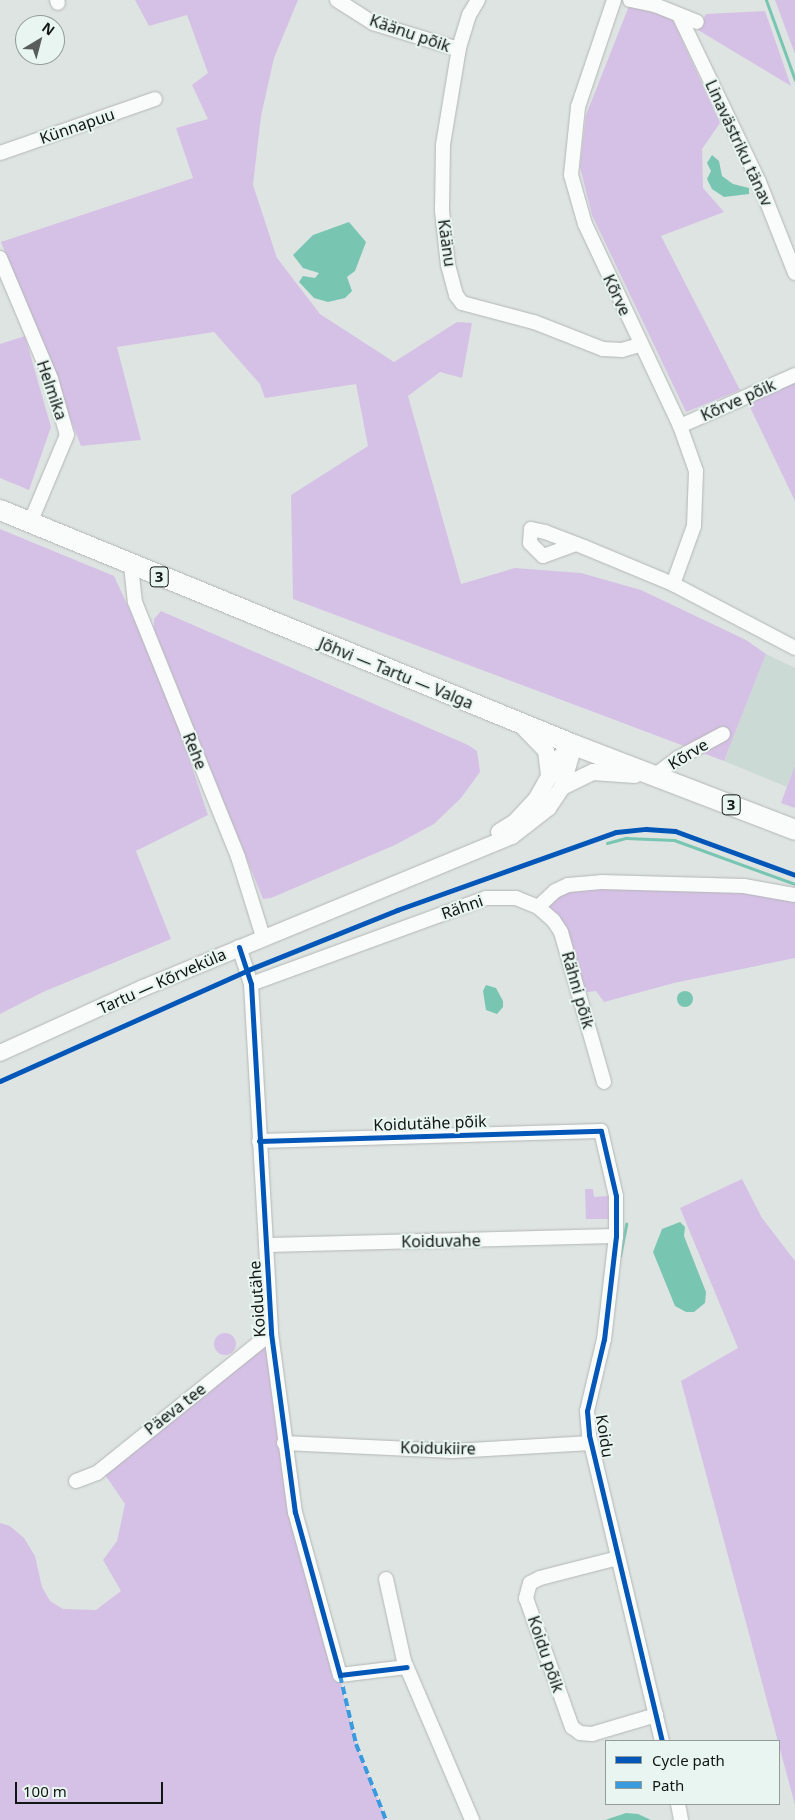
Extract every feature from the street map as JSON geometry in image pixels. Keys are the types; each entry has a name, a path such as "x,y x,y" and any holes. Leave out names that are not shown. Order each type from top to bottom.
{"highway":[{"name":"Jõhvi — Tartu — Valga","path":"0,510 514,721 795,830"}],"main road":[{"path":"514,721 537,739 546,751 549,774"},
{"name":"Tartu — Kõrveküla","path":"463,854 515,822 537,798 560,757 574,745"},
{"name":"Tartu — Kõrveküla","path":"0,1053 239,947 463,854 492,846 529,826 548,808 562,788 574,745"},
{"path":"562,788 593,772 617,772 660,779"}],"street":[{"name":"Käänu põik","path":"337,0 373,23 458,49"},
{"name":"Käänu","path":"478,0 469,14 458,49 443,145 442,192 448,265 456,295 462,303 534,322 603,349 622,350 640,345"},
{"name":"Kõrve","path":"614,0 578,107 571,175 585,224 640,345 680,426 696,471 697,498 694,526 673,584"},
{"path":"630,0 655,5 697,22"},
{"name":"Linavästriku tänav","path":"679,15 759,182 795,273"},
{"name":"Künnapuu","path":"0,153 155,99"},
{"name":"Helmika","path":"0,258 51,379 67,435 30,523"},
{"name":"Kõrve põik","path":"680,426 795,375"},
{"path":"576,544 543,556 536,553 530,544 531,529 576,544 673,584 795,648"},
{"name":"Rehe","path":"131,565 135,602 238,857 263,937"},
{"name":"Kõrve","path":"660,779 678,758 723,734"},
{"path":"538,907 555,891 568,885 601,882 744,886 795,895"},
{"name":"Rähni","path":"251,984 486,898 516,898 538,907"},
{"name":"Rähni põik","path":"538,907 553,920 561,932 604,1082"},
{"name":"Koidutähe","path":"239,947 251,984 271,1333 284,1443 295,1512 340,1675 406,1667"},
{"name":"Koidutähe põik","path":"259,1141 601,1131"},
{"name":"Koidu","path":"601,1131 616,1196 616,1236 604,1339 587,1411 591,1443 662,1740"},
{"name":"Koiduvahe","path":"266,1245 616,1236"},
{"name":"Päeva tee","path":"76,1480 97,1473 271,1333"},
{"name":"Koidukiire","path":"284,1443 453,1451 591,1443"},
{"name":"Koidu põik","path":"618,1558 540,1578 530,1583 526,1598 568,1720 575,1730 592,1734 656,1714"},
{"path":"386,1579 406,1667 472,1820"},
{"path":"678,1805 681,1820"}],"shaded area":[{"path":"135,0 298,0 274,58 261,116 253,185 277,258 320,314 394,362 457,322 472,323 462,378 440,372 408,396 461,584 515,568 581,573 641,590 746,640 766,654 724,761 293,599 291,495 368,446 356,384 265,398 260,384 214,332 117,347 141,440 81,446 1,242 193,178 176,128 208,119 192,85 208,73 187,15 149,26"},
{"path":"775,0 795,0 795,54"},
{"path":"629,6 672,18 720,123 702,149 703,188 724,212 661,236 740,390 686,412 592,215 580,167 586,115"},
{"path":"765,11 791,86 698,30 706,14"},
{"path":"712,155 719,161 722,176 733,184 749,188 749,194 724,197 712,189 707,179 711,171 707,163"},
{"path":"349,222 366,242 355,271 347,277 352,291 345,298 328,302 314,298 299,282 303,276 315,278 319,273 303,268 293,255 313,235"},
{"path":"25,336 51,427 29,490 0,478 0,344"},
{"path":"795,380 795,501 747,401"},
{"path":"0,529 114,576 165,686 208,815 136,851 171,939 43,992 0,1014"},
{"path":"161,611 468,745 477,751 480,772 461,798 434,824 395,845 271,898 263,899 154,629 154,619"},
{"path":"766,654 795,668 795,765 787,787 724,761"},
{"path":"795,765 795,808 781,803"},
{"path":"568,885 795,895 795,958 674,983 604,1002 596,991 579,993 561,932 538,907"},
{"path":"486,985 496,988 503,1001 503,1007 497,1014 486,1010 483,991"},
{"path":"685,991 691,993 693,999 691,1005 685,1007 679,1005 677,999 679,993"},
{"path":"742,1179 762,1218 795,1261 795,1805 780,1749 780,1740 778,1740 681,1381 738,1348 680,1208"},
{"path":"585,1189 593,1189 594,1197 608,1196 609,1219 586,1219"},
{"path":"680,1222 685,1227 684,1236 706,1292 705,1303 694,1312 686,1312 675,1306 653,1252 662,1229"},
{"path":"221,1333 229,1333 236,1340 236,1348 229,1355 221,1355 214,1348 214,1340"},
{"path":"271,1333 284,1443 356,1744 386,1820 0,1820 0,1523 10,1526 24,1538 35,1556 42,1587 50,1601 63,1609 96,1610 121,1591 103,1560 117,1541 125,1504 101,1469"},
{"path":"626,1813 638,1814 651,1820 605,1820"}],"waterway":[{"path":"766,0 795,80"},
{"path":"607,843 626,838 674,840 795,884"},
{"path":"620,1256 626,1224"}],"marked path":[{"path":"340,1675 356,1744 386,1820"}],"cycle path":[{"path":"0,1081 248,970 397,910 616,832 646,829 675,831 795,875"},
{"path":"239,947 251,984 271,1333 295,1512 340,1675 407,1667"},
{"path":"259,1141 601,1131 616,1196 616,1236 604,1339 587,1411 589,1435 662,1740"}]}
